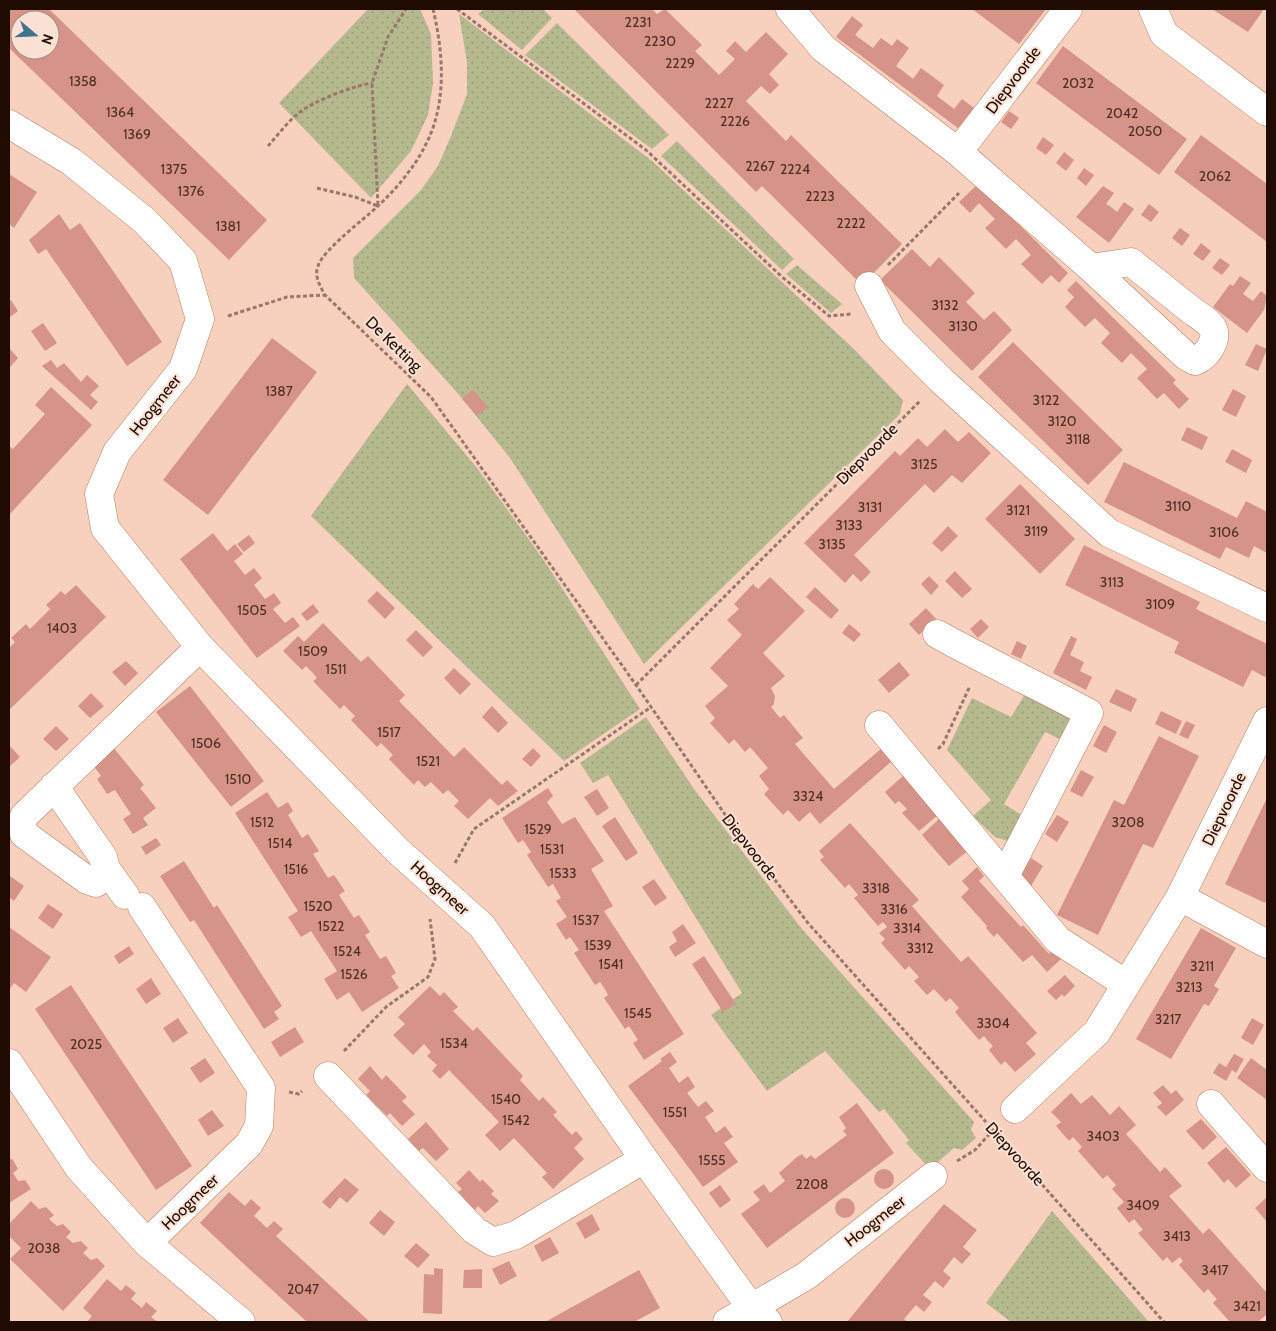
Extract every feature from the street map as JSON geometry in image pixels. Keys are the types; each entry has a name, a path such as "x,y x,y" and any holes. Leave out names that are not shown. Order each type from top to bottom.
{"street":[{"path":"790,9 824,48 958,152 1091,268"},
{"name":"Diepvoorde","path":"958,152 1068,9"},
{"path":"1153,9 1164,34 1267,112"},
{"path":"9,124 72,162 145,221 183,261 200,319"},
{"path":"869,286 892,331 941,380 1109,533 1267,608"},
{"name":"Hoogmeer","path":"200,319 183,369 118,452 99,494 105,528 200,647 398,851 482,926 644,1159 760,1316"},
{"path":"937,634 982,660 1031,682 1090,713 1004,876"},
{"path":"106,869 96,882 87,880 24,834 22,825 24,816 200,647"},
{"name":"Diepvoorde","path":"1015,1109 1097,1032 1180,897 1267,721"},
{"path":"879,725 1058,940 1126,984"},
{"path":"54,786 102,857 106,869 134,901 262,1088"},
{"path":"1180,897 1267,944"},
{"name":"Hoogmeer","path":"9,1063 79,1168 147,1243 235,1321"},
{"path":"324,1074 474,1230 493,1242 516,1235 644,1159"},
{"name":"Hoogmeer","path":"147,1243 249,1144 258,1126 262,1088"},
{"path":"1211,1104 1267,1168"},
{"name":"Hoogmeer","path":"727,1322 760,1316 806,1276 933,1176"}],"path":[{"path":"317,188 355,197 378,206 372,83 388,37 406,9"},
{"name":"De Ketting","path":"433,9 440,38 442,74 438,107 431,131 413,168 378,206 330,250 318,266 317,279 325,295 431,397 636,686"},
{"path":"457,9 646,150 781,276 829,316 882,311"},
{"path":"268,146 300,112 363,84 372,83"},
{"path":"869,286 979,172"},
{"path":"200,319 231,315 288,297 325,295"},
{"name":"Diepvoorde","path":"941,380 636,686 726,816 808,923 1164,1322"},
{"path":"916,769 943,744 982,660"},
{"path":"262,1088 299,1094 324,1074 386,1007 428,977 435,959 429,910 474,829 651,707"},
{"path":"933,1176 975,1150 993,1130"}],"green space":[{"path":"368,9 420,9 431,34 433,83 428,115 411,151 371,198 279,103"},
{"path":"484,9 543,9 552,18 522,50 478,14"},
{"path":"459,14 652,161 854,349 903,400 900,414 644,664 510,458 461,397 354,278 353,258 421,190 438,166 451,136 467,94 467,62"},
{"path":"557,23 669,135 652,149 525,55"},
{"path":"677,141 794,259 782,270 661,156"},
{"path":"797,265 842,304 831,313 786,274"},
{"path":"407,384 477,468 543,559 640,709 564,761 311,516"},
{"path":"1027,691 1069,715 1072,731 1066,742 1045,732 1004,804 1025,817 1008,841 995,837 973,816 991,800 947,750 972,698 1011,717"},
{"path":"646,717 694,789 802,929 974,1122 971,1130 976,1138 962,1150 954,1148 930,1169 906,1143 909,1140 884,1109 879,1112 825,1051 767,1091 711,1015 742,993 608,775 593,783 580,763"},
{"path":"1052,1211 1149,1322 1011,1322 986,1303"}],"building":[{"path":"11,9 50,10 10,10"},
{"path":"574,9 652,9 657,14 665,9 702,45 695,51 719,75 735,59 726,51 735,41 746,52 766,32 788,54 769,74 779,85 770,94 761,86 746,101 786,141 791,135 902,244 862,285 762,186 756,192"},
{"path":"972,9 1046,9 1019,44"},
{"path":"1212,9 1264,9 1248,32"},
{"path":"10,10 10,49 9,11"},
{"path":"852,16 863,25 855,35 873,48 881,38 892,46 897,39 909,48 896,66 913,79 921,68 944,85 937,96 954,109 962,99 974,108 958,128 836,37"},
{"path":"60,20 267,220 229,260 21,60 60,60"},
{"path":"1063,46 1187,139 1159,175 1036,83"},
{"path":"1009,111 1019,118 1011,129 1001,122"},
{"path":"1201,135 1267,184 1267,242 1174,172"},
{"path":"1043,137 1054,145 1046,155 1036,148"},
{"path":"1064,152 1074,160 1066,171 1056,163"},
{"path":"1084,168 1094,175 1086,186 1077,178"},
{"path":"9,174 37,192 14,228 9,224"},
{"path":"978,184 1068,273 1059,283 1051,275 1042,284 1021,264 1031,255 1016,239 1006,249 985,228 995,219 979,203 970,213 959,202"},
{"path":"1103,186 1114,193 1106,204 1117,212 1124,202 1134,209 1109,243 1076,217"},
{"path":"1149,204 1159,212 1151,222 1141,215"},
{"path":"59,214 70,230 80,223 162,342 127,366 46,249 38,254 29,240"},
{"path":"1180,228 1190,235 1182,246 1172,238"},
{"path":"1201,243 1211,251 1203,261 1193,254"},
{"path":"912,249 930,267 939,257 975,293 966,302 984,320 994,311 1012,330 972,371 880,280"},
{"path":"1220,258 1230,265 1222,275 1212,268"},
{"path":"1240,276 1251,283 1243,294 1253,301 1261,291 1267,296 1264,310 1247,333 1213,307 1230,284 1233,286"},
{"path":"1076,281 1176,380 1173,383 1189,399 1179,409 1164,393 1157,399 1137,378 1147,369 1131,353 1122,363 1101,343 1110,333 1095,318 1085,327 1065,307 1074,297 1067,290"},
{"path":"11,300 18,311 9,318 9,302"},
{"path":"43,323 57,343 45,351 31,331"},
{"path":"272,338 317,372 208,515 163,480"},
{"path":"1013,342 1123,450 1088,485 978,377"},
{"path":"1256,344 1267,349 1258,371 1245,365"},
{"path":"9,348 18,358 10,367 9,365"},
{"path":"51,360 57,368 64,363 81,382 87,375 99,386 90,395 98,402 91,410 42,366"},
{"path":"51,387 92,425 9,515 9,446 13,449 45,414 35,405"},
{"path":"1233,389 1246,396 1236,417 1222,410"},
{"path":"473,390 488,407 477,416 462,399"},
{"path":"1187,427 1208,437 1202,450 1181,440"},
{"path":"945,429 958,442 969,432 991,453 962,483 952,475 934,493 925,484 854,555 871,572 861,582 853,574 845,583 804,543 895,451 900,456 918,438 927,447"},
{"path":"1232,449 1252,460 1246,473 1225,462"},
{"path":"1124,462 1237,518 1246,501 1267,512 1267,553 1254,546 1249,558 1226,547 1220,559 1104,502"},
{"path":"1020,484 1075,539 1040,574 985,519"},
{"path":"948,526 958,536 942,552 932,543"},
{"path":"213,533 227,551 235,544 243,554 234,561 245,575 254,568 262,578 254,585 265,599 274,593 281,603 273,609 285,623 293,617 300,626 257,658 180,559"},
{"path":"249,535 255,543 244,552 237,544"},
{"path":"1084,545 1200,602 1196,609 1267,644 1267,673 1265,677 1252,670 1243,687 1174,653 1179,642 1065,585"},
{"path":"955,571 972,589 962,598 945,581"},
{"path":"929,576 939,586 931,595 921,584"},
{"path":"770,577 805,611 763,653 785,676 771,688 775,696 774,704 771,707 780,718 784,715 803,738 795,744 834,789 882,748 893,760 820,824 810,812 799,822 788,810 783,815 764,794 769,789 759,776 768,768 750,747 745,752 734,739 729,744 710,723 715,718 705,706 728,686 710,668 742,635 727,620 739,609 734,604 753,584 758,589"},
{"path":"76,585 106,617 9,710 9,648 15,642 11,638 26,624 30,629 50,609 46,605 61,591 65,595"},
{"path":"815,587 839,610 831,619 806,597"},
{"path":"377,591 395,608 385,619 367,601"},
{"path":"313,604 319,612 307,621 301,614"},
{"path":"926,608 936,619 919,635 909,624"},
{"path":"981,619 989,627 978,638 970,629"},
{"path":"323,623 361,662 368,656 405,695 399,701 454,757 464,747 502,785 507,780 518,791 498,806 490,798 468,819 454,806 459,801 448,790 443,794 431,782 425,787 418,780 414,785 389,759 393,755 381,743 377,747 351,720 355,716 344,705 340,709 313,681 317,678 312,672 306,666 302,670 283,651 298,636 304,642"},
{"path":"849,624 861,634 854,642 842,633"},
{"path":"416,630 433,647 423,657 406,640"},
{"path":"1071,636 1077,639 1070,655 1084,662 1080,671 1092,677 1086,690 1053,673"},
{"path":"1017,641 1027,646 1021,659 1011,654"},
{"path":"126,661 138,673 125,686 112,672"},
{"path":"899,662 910,675 889,693 878,680"},
{"path":"454,668 471,684 460,695 444,678"},
{"path":"190,686 264,781 231,807 156,712"},
{"path":"1116,689 1137,699 1131,712 1109,702"},
{"path":"91,693 104,706 90,718 78,706"},
{"path":"492,706 508,723 498,733 482,717"},
{"path":"1161,711 1182,721 1176,734 1155,724"},
{"path":"1186,721 1195,725 1188,739 1179,735"},
{"path":"1104,725 1117,732 1106,753 1093,746"},
{"path":"56,726 69,739 56,751 43,739"},
{"path":"1159,736 1199,756 1153,848 1143,844 1098,935 1057,915 1114,800 1124,805"},
{"path":"9,745 20,757 9,767"},
{"path":"113,747 144,785 140,788 156,808 143,818 148,825 133,834 123,819 131,814 115,790 107,794 97,779 101,776 93,765"},
{"path":"533,748 541,756 531,767 522,759"},
{"path":"1081,770 1094,777 1082,797 1070,791"},
{"path":"903,776 938,815 919,831 902,813 907,809 899,801 895,804 885,792"},
{"path":"548,788 553,796 547,802 562,824 575,817 604,861 591,869 613,906 604,911 684,1034 644,1060 633,1043 638,1040 629,1026 625,1029 604,998 608,995 605,989 600,982 595,985 574,953 579,950 570,937 566,940 556,924 567,917 556,901 561,898 553,884 548,887 527,855 531,852 523,840 518,843 502,818"},
{"path":"597,789 609,808 597,816 584,797"},
{"path":"267,792 278,808 288,802 293,811 288,815 302,838 308,834 319,851 313,854 328,878 334,875 345,891 339,895 354,918 359,915 370,932 365,935 380,959 386,956 396,973 391,976 399,988 362,1012 349,992 337,1000 324,979 337,971 311,931 301,937 288,917 298,911 235,813"},
{"path":"1267,798 1267,899 1265,903 1225,884"},
{"path":"1057,815 1069,822 1057,842 1045,834"},
{"path":"615,817 638,853 626,861 602,826"},
{"path":"940,818 969,850 949,866 922,835"},
{"path":"850,823 919,900 912,906 961,962 968,956 1037,1033 1026,1043 1036,1054 1015,1072 1005,1061 1001,1065 989,1050 993,1046 984,1036 979,1040 955,1012 959,1008 950,998 946,1002 934,989 927,995 914,981 919,977 909,966 905,970 881,943 885,939 879,933 887,927 883,922 878,926 854,898 858,895 849,884 845,888 820,860 824,857 819,851"},
{"path":"156,838 161,845 146,855 141,847"},
{"path":"1031,858 1043,866 1031,886 1019,878"},
{"path":"184,861 214,908 217,905 282,1006 274,1012 279,1019 264,1029 194,920 190,922 160,876"},
{"path":"977,867 984,876 979,881 1021,927 1023,925 1049,954 1053,950 1061,959 1047,972 1032,955 1023,962 997,933 994,937 986,928 987,926 961,897 969,889 962,881"},
{"path":"10,876 24,886 14,901 9,897"},
{"path":"654,879 667,898 655,906 642,887"},
{"path":"48,904 63,914 53,929 38,918"},
{"path":"683,924 696,943 675,957 669,947 677,941 672,932"},
{"path":"9,927 51,957 26,992 14,983 9,990"},
{"path":"1201,928 1236,948 1214,986 1219,989 1209,1006 1204,1004 1171,1059 1136,1039"},
{"path":"129,946 134,954 119,964 114,956"},
{"path":"704,956 736,1004 723,1012 692,964"},
{"path":"1065,975 1075,986 1064,997 1062,994 1056,1000 1047,991"},
{"path":"151,978 161,994 146,1004 136,989"},
{"path":"71,985 192,1166 156,1190 35,1009"},
{"path":"430,986 440,996 444,992 458,1007 453,1011 473,1031 477,1027 523,1076 520,1080 539,1101 543,1097 557,1112 553,1115 572,1135 576,1131 583,1139 574,1148 584,1159 553,1189 542,1177 547,1173 514,1138 500,1151 485,1135 499,1122 449,1070 440,1079 432,1071 437,1065 427,1056 431,1052 424,1044 413,1055 393,1035 405,1024 398,1017"},
{"path":"178,1018 188,1033 173,1043 163,1028"},
{"path":"1252,1018 1264,1025 1253,1045 1241,1038"},
{"path":"295,1027 304,1042 280,1057 271,1042"},
{"path":"670,1052 677,1062 669,1068 679,1083 688,1076 695,1087 687,1093 698,1107 706,1101 714,1111 705,1117 716,1133 725,1126 733,1137 724,1143 738,1162 703,1187 628,1086 662,1061 660,1059"},
{"path":"1234,1054 1244,1059 1236,1073 1232,1070 1226,1081 1213,1073 1219,1063 1226,1067"},
{"path":"205,1058 215,1073 200,1083 190,1068"},
{"path":"1251,1058 1267,1070 1267,1100 1237,1078"},
{"path":"370,1066 382,1080 386,1075 407,1097 402,1101 415,1114 402,1126 390,1113 387,1116 366,1095 370,1091 358,1079"},
{"path":"1163,1085 1171,1094 1176,1090 1184,1100 1166,1116 1157,1107 1162,1103 1153,1093"},
{"path":"1071,1093 1081,1104 1092,1095 1110,1115 1119,1106 1136,1125 1126,1134 1160,1172 1165,1167 1182,1186 1169,1196 1203,1234 1209,1228 1267,1293 1267,1314 1258,1322 1230,1322 1213,1303 1217,1299 1208,1289 1204,1293 1179,1265 1183,1261 1180,1257 1172,1263 1167,1257 1163,1261 1138,1233 1143,1230 1134,1219 1129,1223 1117,1208 1124,1202 1112,1189 1116,1185 1107,1175 1103,1179 1078,1151 1082,1147 1073,1137 1069,1141 1056,1126 1061,1122 1051,1112"},
{"path":"857,1103 894,1153 767,1248 741,1214 760,1200 753,1192 764,1184 770,1193 785,1181 779,1173 797,1157 802,1154 806,1159 811,1155 815,1159 847,1135 843,1131 846,1128 839,1117"},
{"path":"212,1110 224,1126 208,1136 198,1120"},
{"path":"1201,1119 1217,1137 1203,1150 1186,1131"},
{"path":"426,1122 449,1149 436,1161 423,1148 419,1151 408,1139"},
{"path":"1226,1147 1251,1175 1236,1188 1228,1179 1224,1183 1207,1163"},
{"path":"9,1158 13,1160 18,1169 13,1173 18,1181 25,1180 31,1189 9,1203"},
{"path":"884,1169 891,1172 894,1179 891,1186 884,1189 877,1186 874,1179 877,1172"},
{"path":"469,1170 480,1182 482,1179 494,1191 491,1194 499,1201 485,1213 478,1206 475,1210 458,1192 462,1189 456,1183"},
{"path":"345,1178 359,1190 347,1203 340,1197 330,1209 322,1202"},
{"path":"720,1185 731,1200 720,1208 709,1193"},
{"path":"229,1192 245,1206 251,1199 261,1208 254,1216 267,1228 274,1221 283,1229 276,1236 370,1322 307,1322 246,1266 200,1223"},
{"path":"1267,1197 1267,1222 1255,1208"},
{"path":"845,1198 852,1201 855,1208 852,1215 845,1218 838,1215 835,1208 838,1201"},
{"path":"31,1201 39,1209 46,1207 54,1215 49,1219 57,1226 63,1224 71,1232 66,1237 73,1243 81,1241 88,1248 83,1253 91,1260 97,1258 105,1266 63,1311 10,1259 21,1248 9,1236 9,1224"},
{"path":"944,1204 977,1230 963,1247 971,1254 962,1264 954,1257 943,1271 951,1278 943,1288 935,1281 923,1295 932,1302 924,1312 916,1305 904,1319 907,1322 847,1322"},
{"path":"380,1210 395,1222 384,1236 369,1223"},
{"path":"592,1214 600,1230 585,1239 576,1223"},
{"path":"550,1237 559,1253 542,1262 534,1246"},
{"path":"416,1243 430,1255 418,1268 404,1256"},
{"path":"509,1261 517,1276 500,1285 492,1269"},
{"path":"434,1268 443,1269 442,1314 423,1313 424,1274 434,1275"},
{"path":"482,1269 482,1288 463,1288 464,1270"},
{"path":"639,1270 660,1308 634,1322 545,1322"},
{"path":"107,1279 121,1291 126,1285 136,1293 131,1299 142,1308 146,1302 157,1311 151,1317 158,1322 87,1322 92,1316 83,1308"}]}
